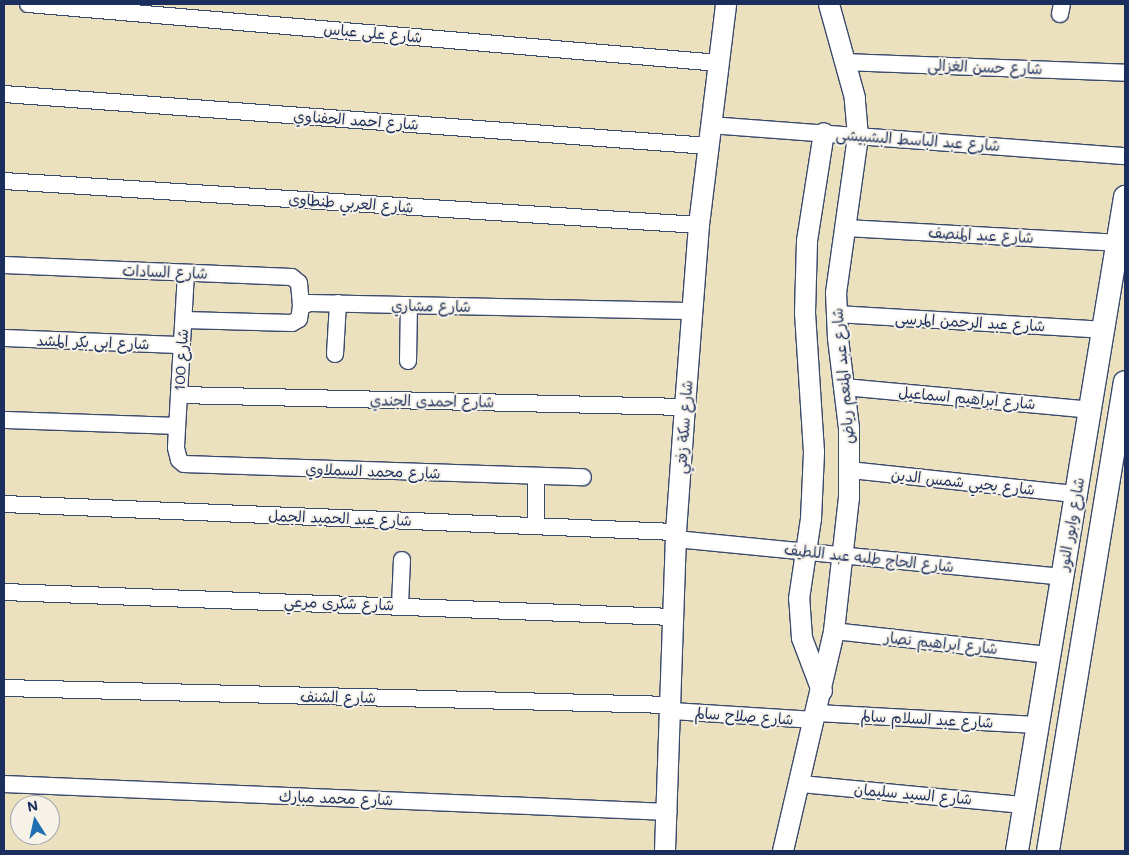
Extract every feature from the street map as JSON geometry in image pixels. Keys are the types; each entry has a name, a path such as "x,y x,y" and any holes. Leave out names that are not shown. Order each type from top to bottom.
{"main road":[{"name":"شارع وابور النور","path":"1018,851 1037,725 1125,197"},
{"path":"1097,368 1125,373"},
{"name":"شارع وابور النور","path":"1048,851 1125,382"}],"street":[{"name":"شارع على عباس","path":"28,4 718,63"},
{"name":"شارع سكة زفتي","path":"665,851 672,708 676,535 685,407 699,225 726,4"},
{"name":"شارع عبد المنعم رياض","path":"783,851 801,784 834,631 845,556 850,470 836,314 844,228 853,190 858,136 855,98 829,4"},
{"name":"شارع حسن الغزالى","path":"845,62 1125,73"},
{"name":"شارع احمد الحفناوي","path":"4,94 708,146"},
{"name":"شارع عبد الباسط البشبيشى","path":"711,124 1125,156"},
{"path":"822,692 806,657 799,618 807,552 814,452 805,277 810,204 824,133"},
{"name":"شارع العربي طنطاوى","path":"4,181 699,225"},
{"name":"شارع عبد المنصف","path":"844,228 1118,243"},
{"name":"شارع السادات","path":"4,265 294,278 300,285 301,307"},
{"name":"شارع 100","path":"176,448 186,273"},
{"name":"شارع مشاري","path":"301,307 306,303 338,303 692,311"},
{"path":"335,354 338,303"},
{"path":"408,361 409,305"},
{"path":"184,320 292,323 299,319 301,307"},
{"name":"شارع عبد الرحمن المرسى","path":"836,314 1103,330"},
{"name":"شارع ابى بكر المشد","path":"4,338 182,345"},
{"name":"شارع ابراهيم اسماعيل","path":"844,387 1090,410"},
{"name":"شارع احمدى الجندي","path":"179,395 685,407"},
{"path":"4,420 177,426"},
{"name":"شارع محمد السملاوي","path":"176,448 179,460 189,466 583,477"},
{"name":"شارع يحيي شمس الدين","path":"850,470 1076,494"},
{"path":"536,476 536,526"},
{"name":"شارع عبد الحميد الجمل","path":"4,504 536,526 676,535"},
{"name":"شارع الحاج طلبه عبد اللطيف","path":"676,535 807,552 1062,577"},
{"path":"400,605 402,560"},
{"name":"شارع شكرى مرعي","path":"4,592 400,605 674,617"},
{"name":"شارع ابراهيم نصار","path":"834,631 1049,655"},
{"name":"شارع الشنف","path":"4,688 672,708"},
{"name":"شارع صلاح سالم","path":"672,708 816,716"},
{"name":"شارع عبد السلام سالم","path":"816,716 1037,725"},
{"name":"شارع محمد مبارك","path":"4,784 668,812"},
{"name":"شارع السيد سليمان","path":"801,784 1025,805"}]}
